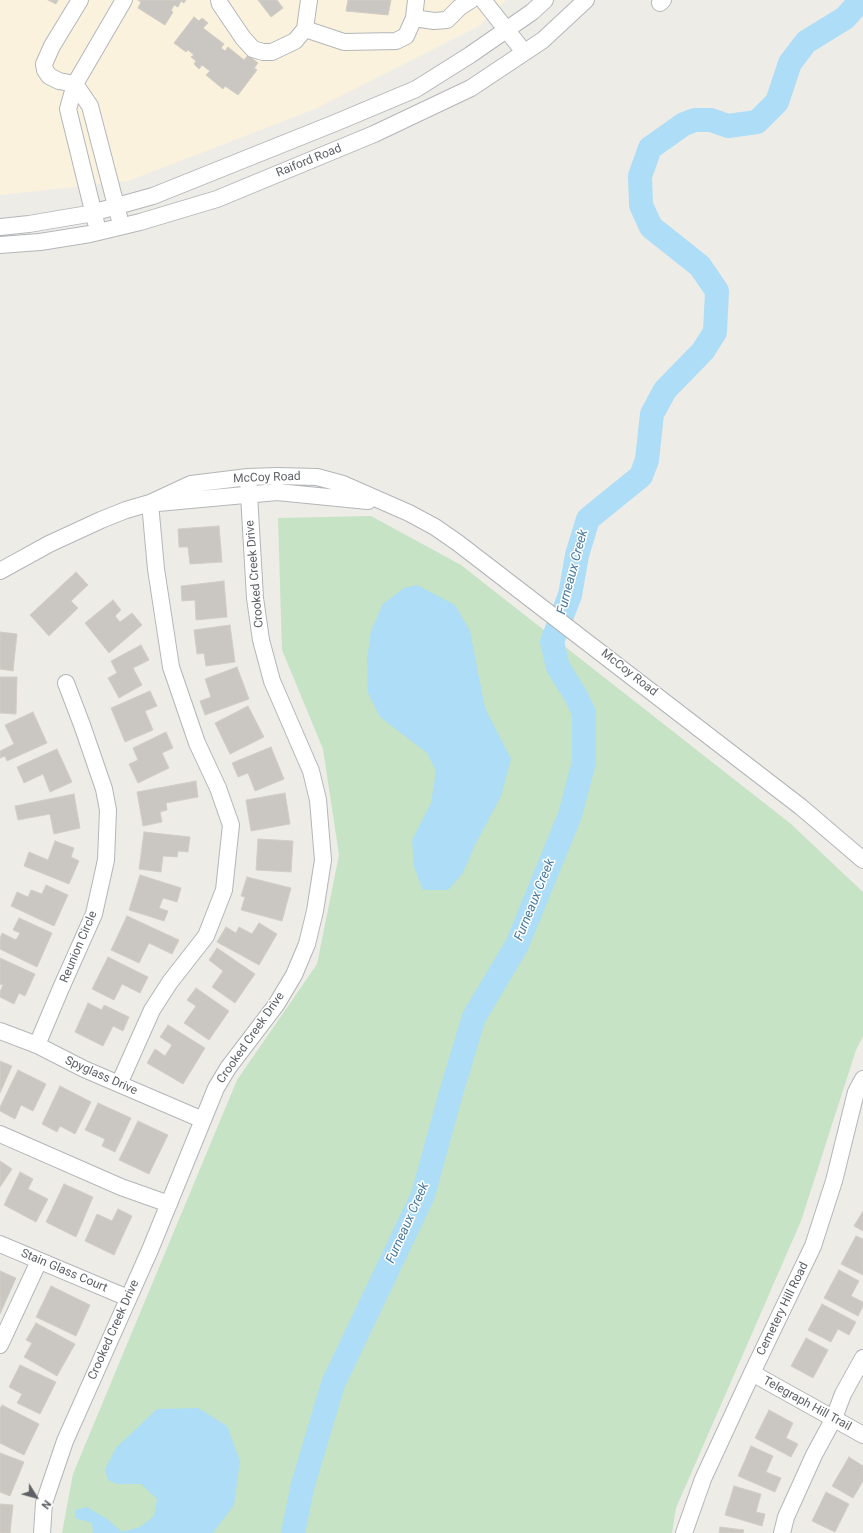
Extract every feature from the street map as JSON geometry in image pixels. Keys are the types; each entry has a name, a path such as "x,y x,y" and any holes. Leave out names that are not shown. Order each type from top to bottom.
{"street":[{"path":"80,0 52,46 44,64 45,70 49,76 59,81 75,84 90,106 121,226"},
{"path":"98,232 92,213 68,110 75,84 124,0"},
{"path":"219,0 220,4 243,38 253,48 263,52 272,52 295,41 305,30 309,0"},
{"path":"305,30 344,42 396,42 406,36 414,18 416,0"},
{"path":"414,18 434,22 447,20 460,7 471,0"},
{"path":"483,0 524,52"},
{"path":"0,227 29,224 92,213 153,196 416,89 507,30 532,12 545,0"},
{"name":"Raiford Road","path":"0,246 40,242 98,232 140,222 216,199 380,132 470,88 543,40 586,0"},
{"name":"Crooked Creek Drive","path":"42,1533 44,1503 65,1441 150,1250 216,1088 228,1068 276,1005 294,975 307,944 315,911 323,860 318,800 311,771 272,682 261,640 255,598 248,477"},
{"name":"McCoy Road","path":"0,571 49,544 101,520 126,510 150,503 191,484 248,477 317,477 343,484 408,513 435,527 501,575 801,807 863,860"},
{"name":"McCoy Road","path":"150,503 277,492 384,503"},
{"path":"120,1084 152,1010 170,982 206,936 224,890 231,825 218,788 197,743 172,667 156,569 150,503"},
{"name":"Reunion Circle","path":"37,1046 94,914 106,860 108,810 104,789 66,683"},
{"name":"Spyglass Drive","path":"0,1030 84,1069 203,1120"},
{"name":"Cemetery Hill Road","path":"684,1533 703,1478 813,1246 834,1181 856,1092 863,1078"},
{"path":"0,1134 121,1186 169,1204"},
{"name":"Stain Glass Court","path":"0,1244 128,1298"},
{"path":"0,1345 39,1261"},
{"path":"782,1533 786,1517 811,1462 834,1418 843,1394 863,1358"},
{"name":"Telegraph Hill Trail","path":"752,1373 863,1435"}],"shaded area":[{"path":"0,0 506,0 479,26 315,109 128,181 0,195"}],"green space":[{"path":"371,516 461,565 791,824 863,892 863,1036 856,1050 801,1221 676,1508 672,1533 62,1533 73,1474 237,1080 317,964 339,855 323,749 282,650 278,518"}],"water":[{"path":"417,585 455,605 470,631 485,708 511,759 501,796 474,847 463,873 448,890 423,890 414,867 412,840 431,803 436,771 427,753 380,717 368,693 367,660 371,631 383,604 404,588"},
{"path":"198,1408 227,1426 240,1461 234,1505 213,1533 93,1533 92,1523 75,1518 75,1510 87,1507 107,1519 122,1532 140,1527 154,1516 157,1499 141,1484 117,1484 108,1480 105,1469 116,1448 157,1409"}],"building":[{"path":"48,0 58,0 56,4"},
{"path":"138,0 186,0 184,3 181,1 178,7 174,5 171,11 173,12 165,25 138,8 141,2"},
{"path":"258,0 277,0 283,8 271,17"},
{"path":"348,0 391,0 388,15 346,11"},
{"path":"194,17 199,21 202,18 208,23 203,28 224,44 221,48 225,51 228,47 244,60 248,55 258,63 254,68 257,70 238,95 225,86 223,89 206,75 210,71 202,65 199,69 194,64 196,61 191,57 194,55 188,50 186,52 174,43"},
{"path":"219,526 222,562 190,564 188,547 179,547 178,529"},
{"path":"76,572 88,585 71,601 78,608 49,636 30,615"},
{"path":"224,581 227,617 196,620 195,600 182,601 181,586"},
{"path":"113,600 121,610 115,616 120,622 132,613 142,625 109,653 85,623"},
{"path":"230,625 235,662 206,666 204,653 197,654 194,630"},
{"path":"0,632 17,634 13,671 0,669"},
{"path":"141,645 149,660 133,668 142,685 119,698 108,678 117,673 111,661"},
{"path":"237,667 249,699 205,715 200,701 211,697 205,679"},
{"path":"0,677 17,677 16,714 0,713"},
{"path":"150,691 157,706 145,711 153,730 125,742 111,708"},
{"path":"248,706 264,737 230,754 215,723"},
{"path":"33,712 47,743 7,761 5,756 0,758 0,751 14,744 5,725"},
{"path":"166,732 173,748 162,753 169,768 138,783 129,764 138,760 133,748"},
{"path":"271,747 284,779 255,791 248,773 238,777 232,763"},
{"path":"57,749 72,782 50,792 43,774 24,783 17,767"},
{"path":"196,781 198,797 166,803 167,810 160,812 162,822 143,826 137,792"},
{"path":"285,793 290,824 251,831 246,800"},
{"path":"74,794 80,828 54,834 50,814 18,820 15,806"},
{"path":"144,832 190,837 188,852 178,851 177,857 163,856 161,872 139,869"},
{"path":"258,839 293,841 291,872 256,870"},
{"path":"55,841 74,848 71,857 79,861 69,884 24,866 29,852 48,860"},
{"path":"140,875 181,888 177,902 163,898 159,908 168,911 164,921 129,910"},
{"path":"247,877 291,888 282,921 241,910 245,897 241,896"},
{"path":"46,885 68,895 54,926 11,906 17,892 28,897 31,890 42,894"},
{"path":"127,916 179,940 172,954 149,943 139,963 111,950"},
{"path":"19,918 52,933 37,967 0,949 0,939 2,933 16,940 20,933 13,930"},
{"path":"259,923 277,934 259,965 217,942 226,927 236,933 239,927 252,934"},
{"path":"217,948 255,974 235,1003 212,987 223,971 209,960"},
{"path":"108,957 148,977 140,993 122,984 114,1000 92,989"},
{"path":"0,958 35,974 25,996 19,993 14,1004 0,997 0,992 3,985 0,984"},
{"path":"196,988 229,1011 209,1040 184,1023 196,1006 187,1000"},
{"path":"88,1003 102,1010 104,1005 129,1017 123,1031 113,1026 103,1046 75,1032"},
{"path":"168,1025 205,1048 183,1084 147,1063 155,1049 165,1056 172,1045 160,1037"},
{"path":"0,1061 12,1066 0,1093"},
{"path":"18,1070 46,1084 33,1111 21,1105 15,1119 0,1111 0,1107"},
{"path":"60,1086 91,1102 75,1134 60,1126 57,1132 42,1124"},
{"path":"98,1103 131,1118 115,1152 102,1146 105,1139 85,1130"},
{"path":"138,1121 168,1135 149,1174 119,1160"},
{"path":"0,1161 12,1169 0,1187"},
{"path":"20,1172 33,1179 28,1189 48,1199 36,1222 4,1205"},
{"path":"64,1184 93,1197 76,1237 46,1222"},
{"path":"118,1209 132,1216 114,1255 85,1241 97,1214 112,1221"},
{"path":"863,1211 863,1231 854,1226"},
{"path":"856,1236 863,1239 863,1275 841,1264"},
{"path":"839,1270 859,1281 851,1296 863,1302 863,1306 858,1316 824,1298"},
{"path":"0,1271 16,1278 0,1314"},
{"path":"51,1286 90,1305 76,1336 36,1317"},
{"path":"822,1304 856,1322 849,1335 838,1329 831,1342 808,1330"},
{"path":"36,1323 75,1344 57,1376 24,1357 32,1343 26,1340"},
{"path":"806,1338 828,1350 813,1378 791,1366"},
{"path":"20,1365 56,1382 40,1414 17,1403 22,1394 9,1387"},
{"path":"2,1405 39,1424 24,1455 0,1443 0,1409"},
{"path":"769,1410 793,1423 786,1438 798,1444 791,1457 755,1438"},
{"path":"751,1446 773,1456 766,1472 781,1478 775,1492 738,1476"},
{"path":"0,1453 24,1462 10,1496 0,1492"},
{"path":"849,1457 863,1466 863,1481 853,1498 832,1486"},
{"path":"734,1486 761,1494 756,1512 765,1514 762,1526 725,1515"},
{"path":"826,1492 849,1504 835,1532 812,1521"},
{"path":"0,1504 13,1505 10,1533 0,1533"},
{"path":"720,1527 744,1530 743,1533 719,1533"}],"waterway":[{"name":"Furneaux Creek","path":"293,1533 302,1488 333,1384 423,1195 474,1017 517,945 570,815 584,762 584,713 576,696 558,667 552,642 570,595 577,555 588,519 641,476 647,460 652,414 665,390 703,351 715,332 717,291 700,266 651,227 641,205 640,176 650,148 684,124 695,120 711,120 728,126 757,122 777,102 790,63 806,42 845,18 861,0"}]}
